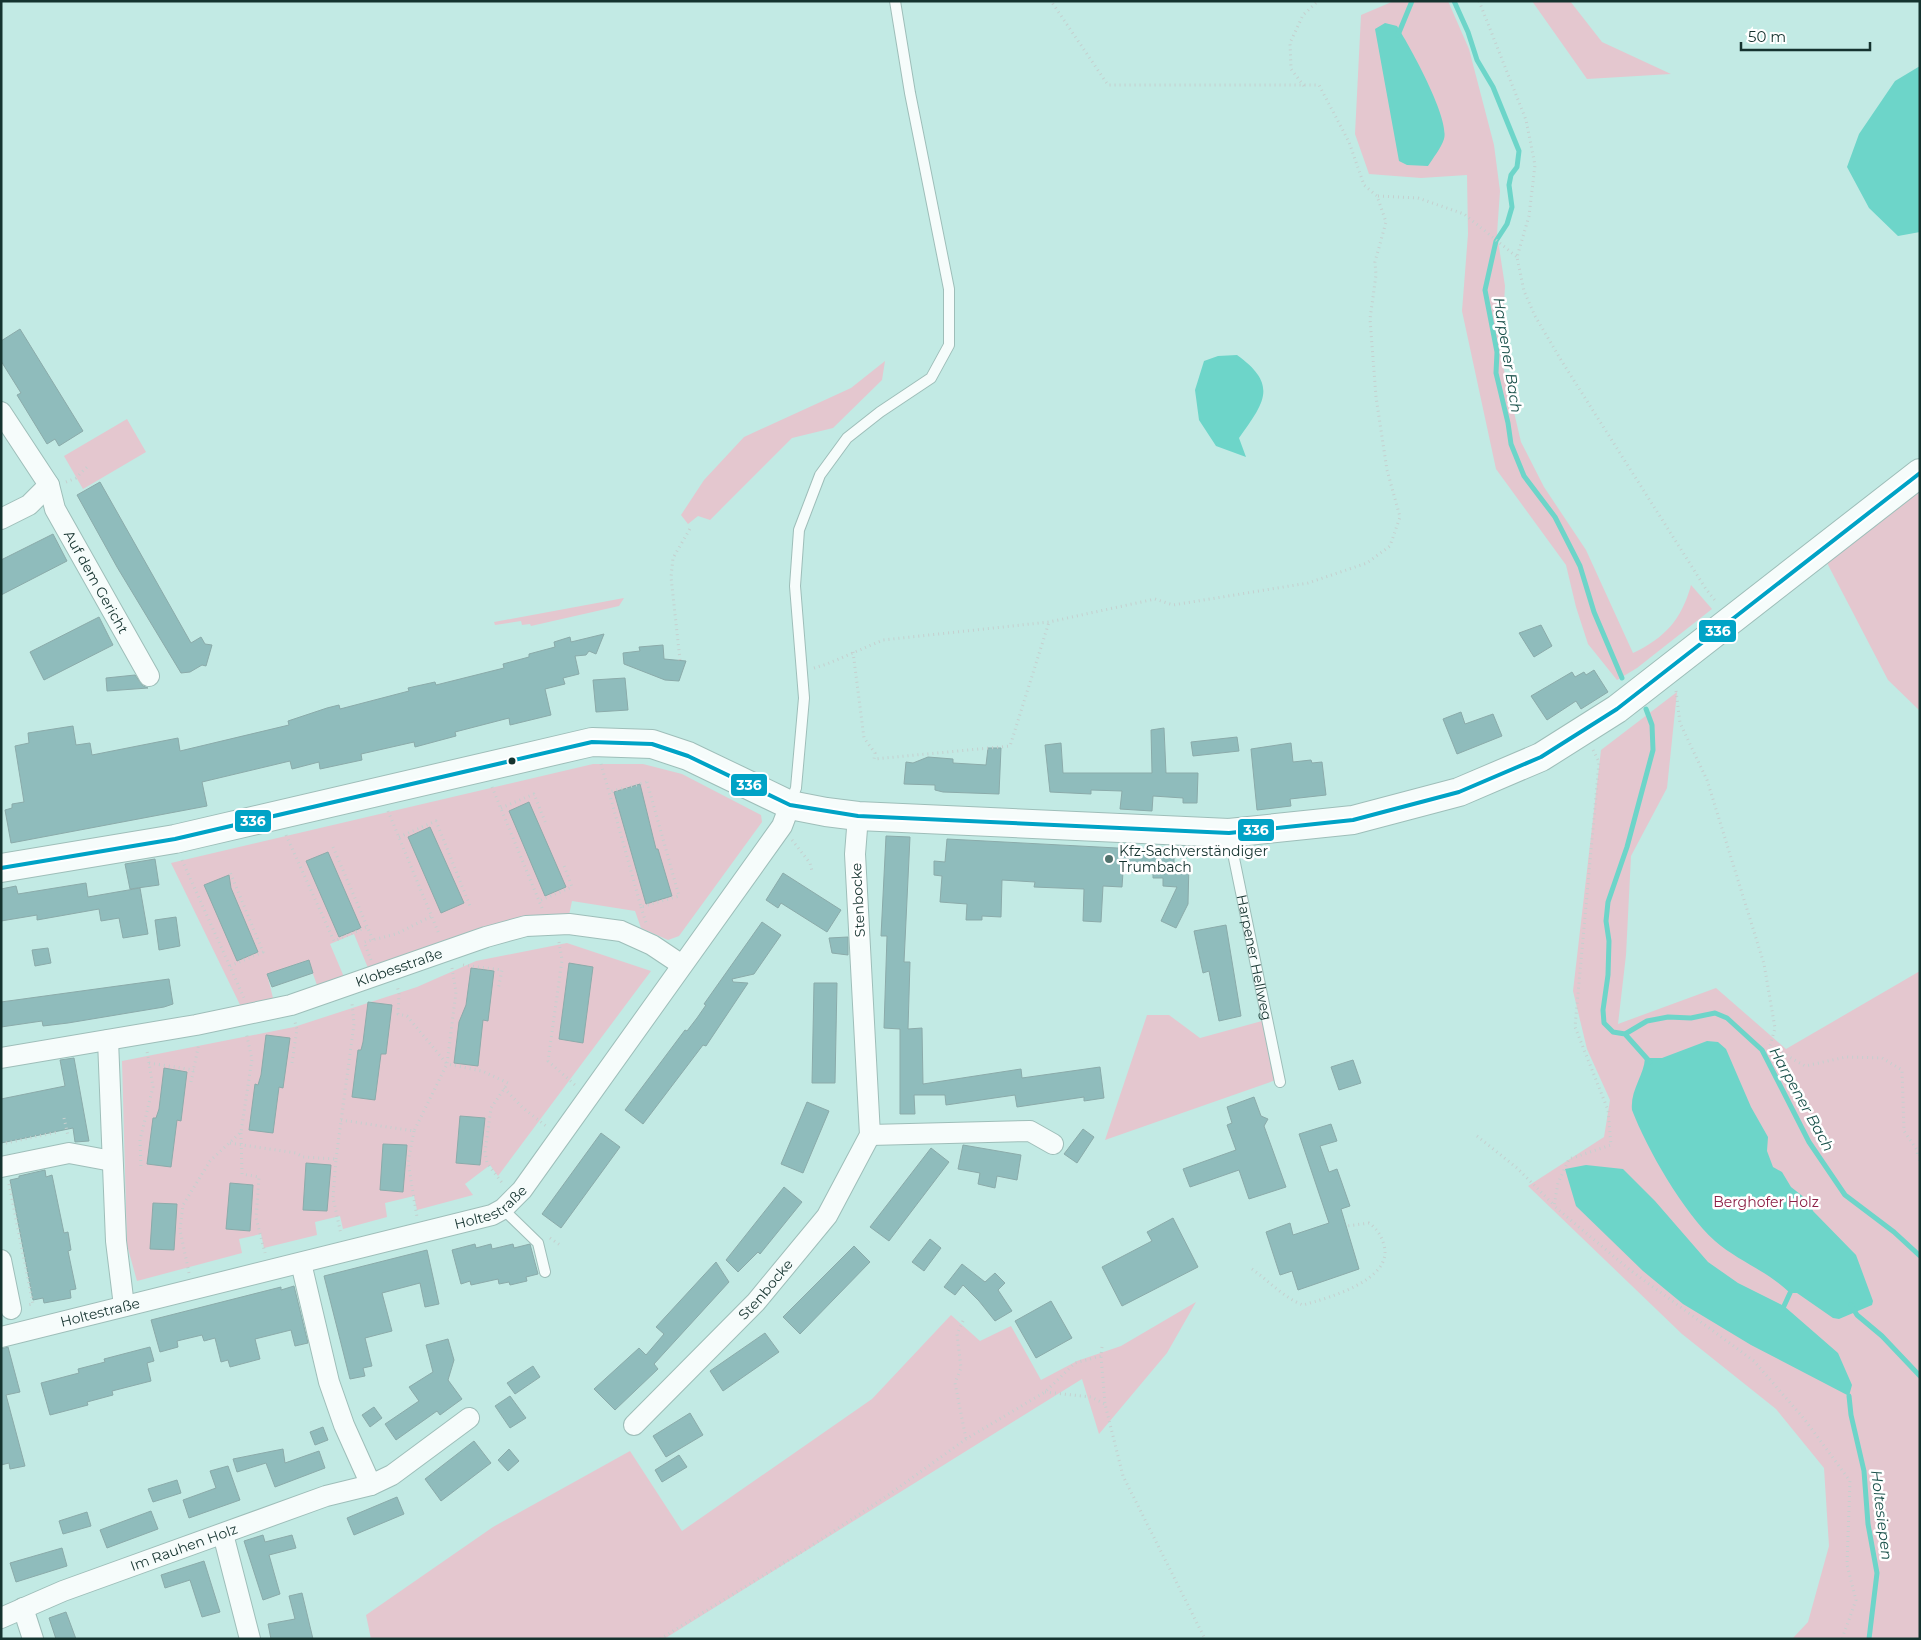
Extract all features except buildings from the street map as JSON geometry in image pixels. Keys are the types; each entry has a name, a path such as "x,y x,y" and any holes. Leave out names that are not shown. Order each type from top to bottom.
{"street":[{"name":"Auf dem Gericht","path":"1,412 49,485 55,508 149,676"},
{"path":"1,868 174,839 592,742 652,744 688,756 790,805 858,816 1229,833 1353,820 1459,792 1541,758 1617,709 1920,473"},
{"path":"1,519 29,505 49,485"},
{"name":"Holtestraße","path":"1,1337 492,1215 508,1204 522,1190 782,826 790,805"},
{"name":"Stenbocke","path":"634,1426 756,1302 827,1216 870,1135 856,861 858,816"},
{"name":"Klobesstraße","path":"1,1058 196,1025 291,1005 486,937 526,926 550,924 597,926 621,931 652,944 682,964"},
{"path":"108,1040 116,1242 124,1306"},
{"path":"870,1135 1030,1131 1053,1144"},
{"path":"3,1166 69,1153 112,1161"},
{"path":"1,1260 17,1307"},
{"path":"301,1263 329,1382 344,1425 371,1485"},
{"name":"Im Rauhen Holz","path":"1,1618 23,1608 326,1496 371,1485 392,1474 469,1418"},
{"path":"223,1534 250,1639"},
{"path":"23,1608 33,1639"}],"lane":[{"path":"790,805 796,788 804,698 795,586 799,530 820,475 847,438 880,412 930,378 949,345 948,290 910,93 895,1"},
{"name":"Harpener Hellweg","path":"1229,833 1280,1082"},
{"path":"508,1204 538,1243 545,1272"}],"path":[{"path":"803,671 827,664 884,640 1049,622 1155,599 1173,605 1308,583 1368,563 1390,546 1400,517 1387,470 1376,397 1370,320 1376,275 1375,262 1386,222 1378,196 1364,185 1349,142 1319,85 1108,86 1051,1"},
{"path":"1304,86 1291,69 1290,43 1303,15 1318,1"},
{"path":"1479,1 1526,120 1535,165 1535,185 1529,216 1517,256 1524,291 1535,316 1706,589 1731,619"},
{"path":"1378,196 1418,198 1464,214 1517,256"},
{"path":"49,485 72,480 87,467"},
{"path":"680,660 671,577 673,558 691,527"},
{"path":"853,652 864,738 875,753 874,759 1010,746 1049,622"},
{"path":"1676,689 1680,722 1707,780 1764,964 1774,1028 1770,1046 1806,1066 1846,1058 1882,1058 1902,1070 1904,1130 1917,1150 1919,1158"},
{"path":"1554,1206 1558,1183 1569,1159 1611,1145 1608,1110 1574,1027 1599,762 1591,746"},
{"path":"600,762 641,906 679,896 647,782 610,792"},
{"path":"491,784 541,900 562,960 548,1061 589,1096"},
{"path":"501,808 534,794 546,824"},
{"path":"399,837 436,821 470,906"},
{"path":"284,831 334,941 367,927"},
{"path":"333,847 373,940"},
{"path":"799,850 810,863 812,871"},
{"path":"179,852 230,966 247,1015 252,1059 241,1132 242,1174 259,1177 256,1218 269,1270"},
{"path":"541,900 572,887 563,863"},
{"path":"230,872 263,952 230,966"},
{"path":"420,1233 410,1188 408,1162 414,1132 447,1064 407,1016 398,1014 400,994 364,942 396,934 432,916"},
{"path":"450,963 502,970 498,990"},
{"path":"346,1252 333,1198 336,1159 354,1024 350,985"},
{"path":"291,1005 297,1029 292,1063"},
{"path":"191,1082 200,1048 196,1025"},
{"path":"141,1166 140,1140 153,1087 143,1034"},
{"path":"149,1064 194,1070"},
{"path":"504,1088 522,1108 561,1136"},
{"path":"491,1108 485,1152 487,1164 508,1204"},
{"path":"341,1120 414,1132"},
{"path":"1,1144 58,1132"},
{"path":"192,1290 180,1230 183,1205 210,1161 241,1132"},
{"path":"1477,1136 1517,1168 1554,1206 1630,1270 1754,1360 1805,1420 1850,1481 1848,1565 1856,1600 1842,1639"},
{"path":"230,1142 296,1153 303,1157 336,1159"},
{"path":"3,1166 33,1304 17,1307"},
{"path":"1252,1268 1271,1282 1290,1300 1304,1305 1364,1282 1382,1264 1386,1252 1376,1228 1368,1223 1347,1226"},
{"path":"963,1321 957,1334 961,1368 955,1383 966,1439"},
{"path":"1102,1347 1101,1356 1106,1404 1123,1476 1205,1639"},
{"path":"660,1639 884,1498 966,1439 1045,1392 1075,1363 1101,1356"},
{"path":"1045,1392 1091,1397 1106,1404"}],"green space":[{"path":"1394,1 1448,1 1469,49 1494,145 1500,191 1497,234 1505,286 1501,357 1521,442 1544,487 1586,550 1633,653 1654,641 1671,626 1683,608 1691,585 1712,609 1637,668 1617,680 1588,644 1576,607 1566,565 1496,469 1462,311 1468,234 1467,175 1421,178 1369,174 1355,134 1361,15"},
{"path":"1532,1 1570,1 1602,42 1671,74 1587,79"},
{"path":"885,361 882,380 833,428 792,438 710,520 698,516 688,524 681,515 704,480 744,437 851,388"},
{"path":"127,419 146,452 83,489 64,456"},
{"path":"1920,487 1920,711 1888,680 1826,561"},
{"path":"624,598 619,606 531,626 530,624 522,625 521,621 495,625 494,622"},
{"name":"Berghofer Holz","path":"1677,692 1667,788 1631,856 1626,955 1618,1024 1716,988 1786,1049 1920,971 1920,1639 1792,1639 1808,1622 1829,1546 1824,1468 1776,1409 1682,1334 1528,1186 1604,1137 1610,1100 1587,1049 1573,991 1601,750"},
{"path":"593,764 643,764 682,774 761,815 762,822 679,936 668,940 641,928 635,911 572,901 569,915 368,968 354,934 330,944 344,977 318,988 308,960 267,974 274,1002 243,1011 171,863"},
{"path":"567,943 651,971 498,1176 490,1165 465,1184 473,1195 417,1210 414,1196 385,1203 387,1217 343,1229 340,1216 315,1222 317,1235 264,1248 261,1234 239,1239 242,1253 137,1281 127,1245 122,1061 294,1027 417,987 476,961"},
{"path":"1147,1015 1169,1015 1200,1038 1262,1021 1276,1080 1105,1140"},
{"path":"1196,1302 1167,1353 1099,1434 1082,1379 664,1639 371,1639 366,1615 493,1527 630,1451 682,1531 872,1399 951,1315 980,1341 1011,1326 1041,1380 1077,1361 1121,1346"}],"water":[{"path":"1385,23 1397,26 1427,82 1441,115 1444,139 1428,166 1407,165 1399,161 1375,29"},
{"path":"1920,66 1920,232 1898,236 1869,208 1847,167 1859,134 1895,81"},
{"path":"1237,355 1259,376 1263,385 1263,395 1260,404 1239,438 1246,457 1216,446 1199,420 1195,390 1204,361 1218,356"},
{"path":"1707,1041 1718,1042 1726,1049 1751,1107 1768,1137 1767,1151 1773,1167 1782,1172 1791,1187 1810,1202 1813,1211 1856,1255 1873,1301 1872,1305 1839,1319 1833,1318 1797,1293 1790,1293 1773,1279 1733,1255 1715,1241 1691,1214 1667,1179 1656,1161 1632,1110 1633,1096 1645,1058 1662,1058"},
{"path":"1586,1165 1623,1169 1655,1201 1708,1262 1738,1283 1784,1306 1838,1353 1852,1385 1849,1396 1751,1345 1683,1304 1643,1271 1576,1206 1565,1169"}],"waterway":[{"path":"1398,35 1412,1"},
{"name":"Harpener Bach","path":"1454,1 1468,32 1477,60 1493,87 1519,151 1517,167 1511,175 1509,185 1512,207 1507,224 1496,241 1485,290 1497,352 1496,373 1511,444 1524,476 1555,517 1580,566 1594,612 1622,678"},
{"name":"Harpener Bach","path":"1646,709 1652,725 1653,750 1627,847 1608,902 1606,921 1609,941 1608,975 1603,1010 1604,1023 1613,1032 1625,1034 1647,1021 1668,1017 1691,1018 1715,1013 1727,1018 1762,1050 1809,1142 1845,1195 1894,1232 1920,1256"},
{"path":"1625,1034 1650,1062"},
{"path":"1784,1306 1790,1293"},
{"path":"1851,1305 1857,1315 1882,1336 1920,1376"},
{"name":"Holtesiepen","path":"1849,1396 1851,1415 1864,1471 1868,1524 1877,1573 1869,1639"}],"transit line":[{"name":"336","path":"1,868 175,839 592,742 652,744 688,756 790,805 858,816 1229,833 1353,820 1459,792 1541,757 1617,709 1920,473"}],"place":[{"name":"Kfz-Sachverständiger Trumbach","path":"1109,859"}]}
